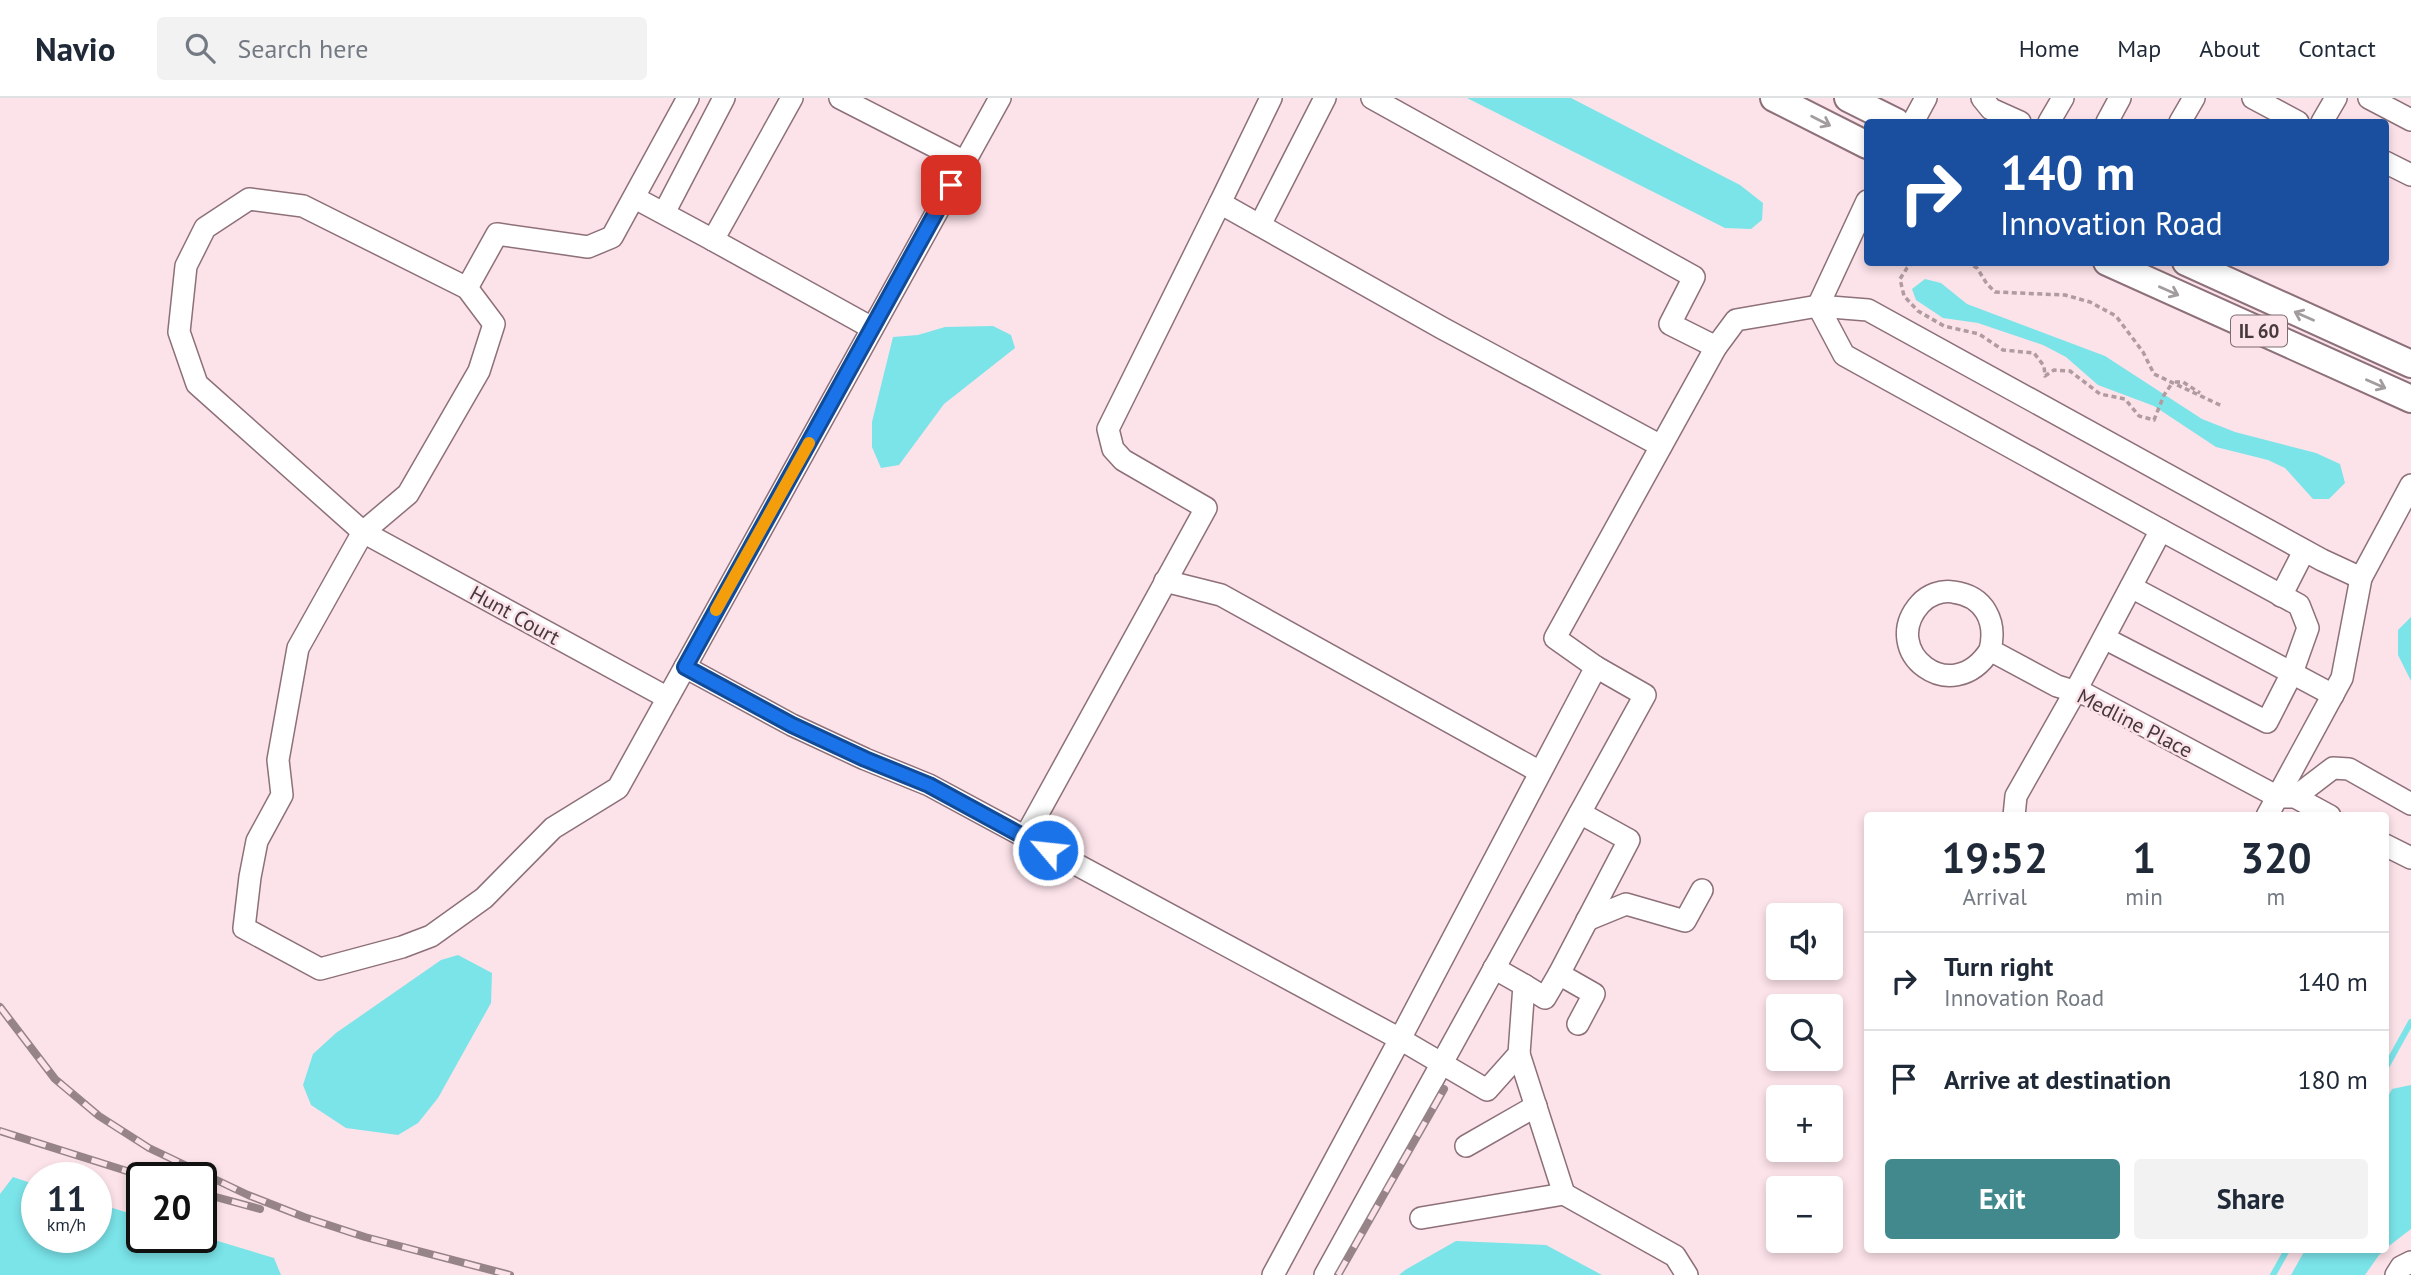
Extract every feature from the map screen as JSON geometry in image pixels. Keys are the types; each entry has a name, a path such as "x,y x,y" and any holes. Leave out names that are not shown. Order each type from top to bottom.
{"main road":[{"path":"1774,98 1864,143"},
{"path":"1848,98 1890,119"},
{"name":"IL 60","path":"2116,266 2411,399"},
{"name":"IL 60","path":"2195,266 2411,364"}],"lane":[{"path":"688,98 612,237 588,247 497,234 467,288 494,324 479,371 408,494 363,532 298,648 278,760 282,795 257,841 244,928 320,969 402,947 431,936 484,898 553,828 618,789 1000,98"},
{"path":"664,213 724,98"},
{"path":"713,240 792,98"},
{"path":"840,98 965,162"},
{"path":"1025,837 1206,508 1123,460 1113,449 1108,429 1271,98"},
{"path":"1260,225 1325,98"},
{"path":"1372,98 1694,277 1670,324 1716,347"},
{"path":"1915,119 1926,98"},
{"path":"1982,98 1991,109 2013,119"},
{"path":"2051,119 2063,98"},
{"path":"2109,119 2120,98"},
{"path":"2182,119 2194,98"},
{"path":"2253,98 2292,119"},
{"path":"2324,119 2336,98"},
{"path":"2374,108 2411,120"},
{"path":"2389,164 2411,175"},
{"path":"635,198 872,328"},
{"name":"Hunt Court","path":"467,288 303,206 249,199 205,228 186,266 179,332 197,384 363,532 668,698"},
{"path":"1220,203 1442,328 1661,446"},
{"path":"1818,306 1864,207"},
{"path":"1818,306 1844,355 2299,605 2308,628 2291,673 2267,722 2104,638"},
{"path":"1325,1275 1646,695 1596,667 1555,638 1716,347 1736,320 1818,306 1868,310 2304,551 2361,578"},
{"path":"2280,803 2342,678 2361,578 2411,485"},
{"path":"2014,812 2016,796 2161,530"},
{"path":"2281,596 2304,551"},
{"path":"1166,581 1221,595 1540,772"},
{"path":"2131,587 2333,695"},
{"path":"1935,593 1963,593 1976,599 1992,622 1990,650 1982,663 1971,671 1957,676 1943,676 1919,663 1909,644 1908,624 1923,600 1935,593"},
{"name":"Medline Place","path":"1990,650 2057,686 2087,695 2280,803 2315,812"},
{"path":"685,667 792,725 929,785 1400,1039 1487,1090 1519,1054"},
{"path":"1273,1275 1596,667"},
{"path":"2280,803 2333,768 2349,769 2411,804"},
{"path":"1494,968 1545,998 1559,974 1629,840 1580,813"},
{"path":"2389,847 2411,858"},
{"path":"1587,920 1626,904 1685,921 1702,890"},
{"path":"1559,974 1594,995 1578,1024"},
{"path":"1524,985 1519,1054 1564,1194"},
{"path":"1466,1146 1536,1106"},
{"path":"1421,1218 1564,1194 1675,1256 1687,1275"},
{"path":"2396,1275 2401,1267 2411,1262"}],"path":[{"path":"1909,266 1900,279 1905,296 1918,312 1944,326 1979,334 2003,350 2034,354 2043,366 2045,376 2054,370 2070,371 2100,394 2124,399 2140,416 2154,420 2164,395 2173,382"},
{"path":"1973,266 1996,292 2065,295 2090,302 2116,316 2143,352 2154,374 2222,406 2183,382 2173,382"}],"water":[{"path":"1467,98 1571,98 1740,185 1763,203 1762,220 1751,229 1725,228"},
{"path":"1925,279 1941,283 1967,304 2105,356 2202,419 2235,432 2316,453 2340,464 2345,483 2329,499 2313,499 2285,468 2268,460 2216,447 2154,406 2098,385 2066,357 2043,345 1978,323 1943,318 1916,300 1912,289"},
{"path":"993,326 1011,335 1015,348 944,404 899,465 881,468 872,447 872,422 893,337 918,335 945,327"},
{"path":"2411,617 2411,681 2398,655 2398,630"},
{"path":"458,955 492,973 491,1003 438,1098 418,1123 398,1135 346,1128 311,1105 303,1085 313,1054 336,1033 441,960"},
{"path":"2411,1085 2411,1229 2389,1246 2389,1095 2392,1089"},
{"path":"13,1177 21,1180 21,1253 112,1253 112,1208 126,1212 126,1253 217,1253 217,1241 274,1258 281,1275 0,1275 0,1194"},
{"path":"1456,1241 1546,1245 1602,1275 1399,1275"},
{"path":"2303,1253 2381,1253 2365,1275 2291,1275"}],"waterway":[{"path":"2389,1062 2411,1022"},
{"path":"2273,1275 2285,1253"}],"railway":[{"path":"0,1007 55,1079 99,1116 149,1148 248,1195 304,1217 365,1237 510,1275"},
{"path":"1338,1275 1444,1089"},
{"path":"0,1131 126,1171"},
{"path":"217,1197 260,1209"}],"slow traffic":[{"path":"716,610 809,443"}],"route":[{"path":"951,185 685,667 792,725 929,785 1048,850"}]}
